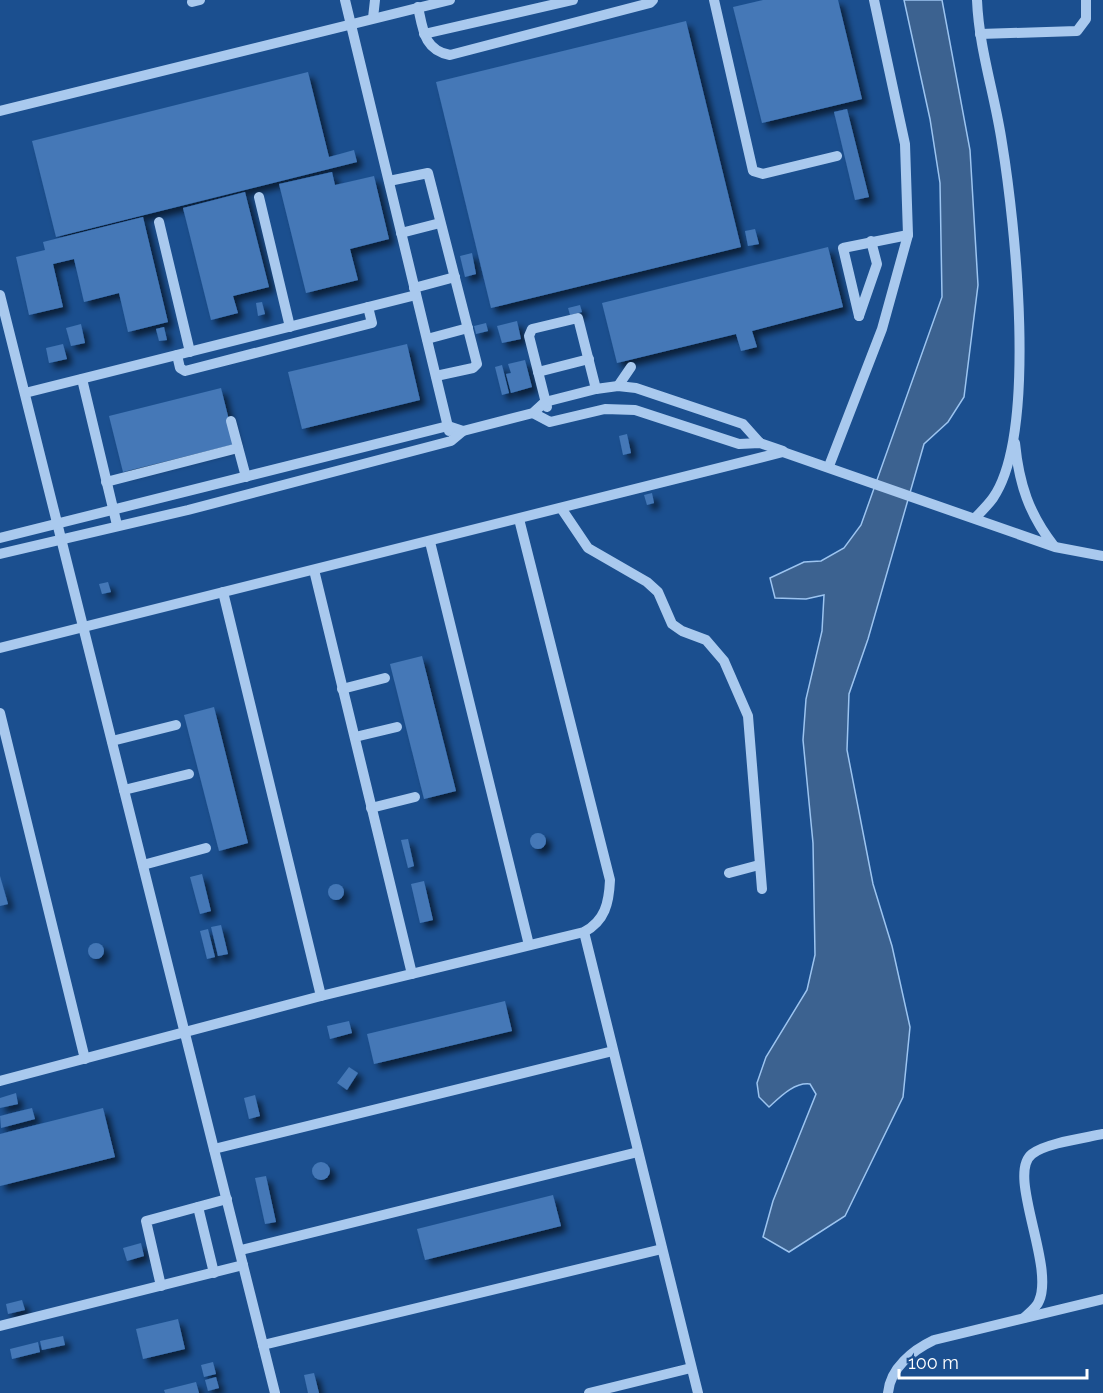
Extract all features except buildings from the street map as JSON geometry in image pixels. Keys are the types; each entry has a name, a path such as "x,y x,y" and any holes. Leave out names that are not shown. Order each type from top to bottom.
{"street":[{"path":"345,0 451,441"},
{"path":"373,18 375,0"},
{"path":"0,111 450,0"},
{"path":"424,34 573,0"},
{"path":"418,7 424,34 432,48 450,55 650,3 653,0"},
{"path":"714,0 753,171 763,174 837,156"},
{"path":"830,466 882,329 908,235 904,144 874,0"},
{"path":"977,0 980,34 1002,143 1014,253 1019,382 1014,437 1021,485 1028,508 1055,547"},
{"path":"980,34 1077,31 1086,19 1086,0"},
{"path":"389,182 429,173 468,328 476,366 436,376"},
{"path":"259,197 290,327"},
{"path":"159,222 190,352"},
{"path":"401,233 440,223"},
{"path":"871,242 877,264 859,316 843,248 871,242 908,235"},
{"path":"25,393 368,307 454,277"},
{"path":"0,295 59,538 241,1250 275,1393"},
{"path":"177,355 180,368 185,371 372,323 368,307"},
{"path":"550,422 529,336 532,329 578,318 596,389"},
{"path":"427,339 468,328"},
{"path":"538,372 589,359"},
{"path":"618,386 631,367"},
{"path":"82,379 117,525"},
{"path":"0,554 59,538 188,510 451,441 463,431 533,413 545,402 596,389 618,386 636,388 743,424 760,443"},
{"path":"533,413 550,422 605,409 634,410 738,444 760,443 866,478 1055,547 1103,556"},
{"path":"231,421 246,477"},
{"path":"0,538 448,426 463,431"},
{"path":"975,518 993,497 1014,437"},
{"path":"106,482 238,448"},
{"path":"0,648 783,452"},
{"path":"561,508 588,548 647,582 658,592 672,624 682,632 706,640 724,661 748,716 762,889"},
{"path":"0,1081 185,1034 321,996 584,932 595,926 605,912 609,880 519,519"},
{"path":"430,542 530,945"},
{"path":"314,570 412,974"},
{"path":"223,592 321,996"},
{"path":"342,689 385,678"},
{"path":"0,713 85,1059"},
{"path":"112,741 176,725"},
{"path":"355,737 397,727"},
{"path":"124,790 189,774"},
{"path":"370,808 415,797"},
{"path":"143,865 206,848"},
{"path":"729,873 759,865"},
{"path":"584,932 698,1393"},
{"path":"214,1149 613,1051"},
{"path":"1024,1318 1039,1303 1043,1283 1042,1260 1024,1186 1024,1165 1032,1154 1103,1134"},
{"path":"241,1250 638,1152"},
{"path":"161,1286 146,1221 227,1199"},
{"path":"198,1207 214,1273"},
{"path":"263,1345 662,1248"},
{"path":"0,1326 243,1265"},
{"path":"888,1393 893,1375 917,1348 934,1340 1103,1299"},
{"path":"589,1393 691,1368"}],"water":[{"path":"904,0 942,0 970,150 978,285 964,397 948,422 924,444 868,639 849,694 847,750 873,884 892,946 910,1027 903,1097 845,1216 789,1252 763,1237 773,1201 816,1094 810,1084 798,1085 769,1107 759,1097 757,1083 766,1057 807,990 815,955 813,843 803,740 806,699 822,631 824,595 806,599 775,598 770,578 804,562 821,561 844,548 861,525 942,297 940,183 930,119"}]}
